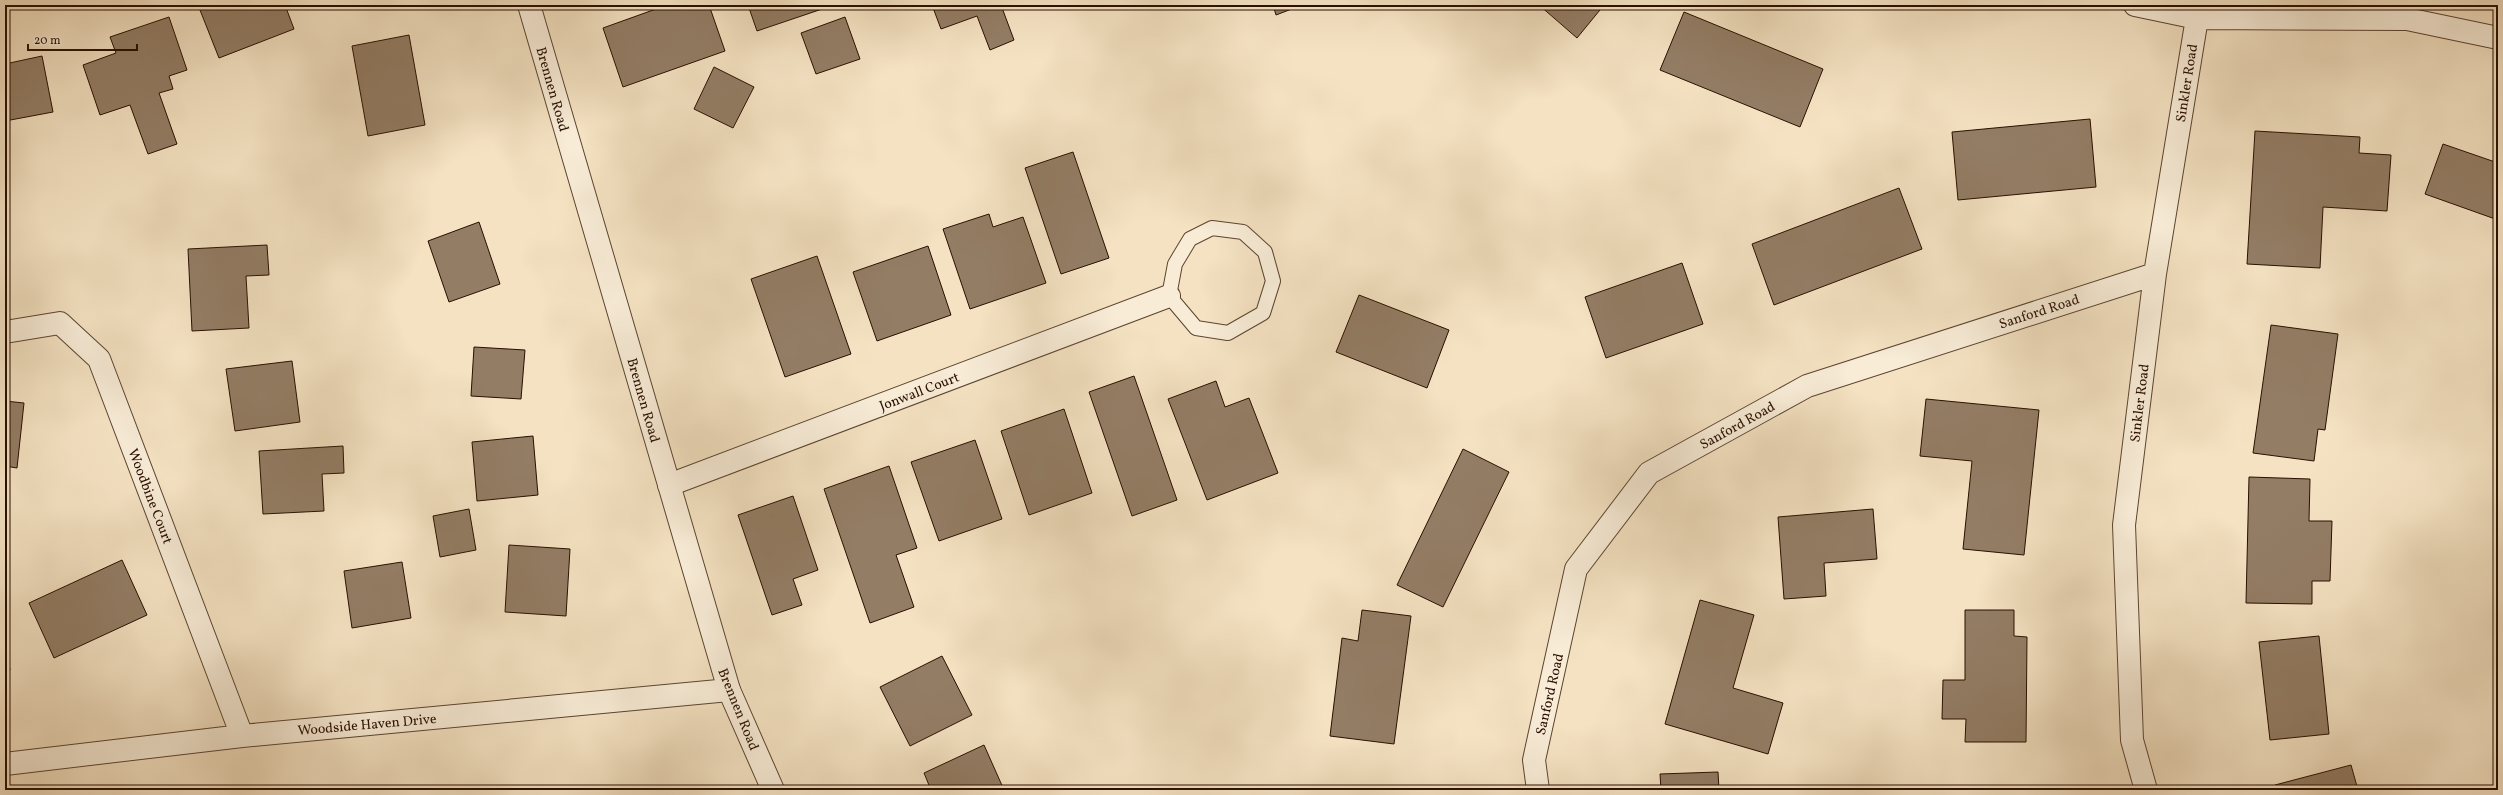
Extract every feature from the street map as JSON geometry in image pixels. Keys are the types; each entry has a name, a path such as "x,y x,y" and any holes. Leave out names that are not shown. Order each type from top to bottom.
{"street":[{"name":"Brennen Road","path":"529,5 729,690 773,790"},
{"path":"2135,5 2197,18 2407,19 2498,38"},
{"name":"Sinkler Road","path":"2146,790 2132,740 2124,525 2155,274 2197,18"},
{"name":"Sanford Road","path":"1538,790 1534,760 1576,569 1649,474 1807,386 2155,274"},
{"name":"Jonwall Court","path":"669,485 1170,296"},
{"name":"Woodbine Court","path":"5,332 60,323 99,359 242,736"},
{"name":"Woodside Haven Drive","path":"5,764 242,736 729,690"}],"lane":[{"path":"1212,228 1243,232 1265,252 1274,281 1263,313 1228,333 1196,328 1170,296 1175,264 1190,239 1212,228"}],"building":[{"path":"198,5 285,5 294,29 219,58"},
{"path":"667,5 709,5 725,51 623,87 603,28"},
{"path":"748,5 834,5 757,31"},
{"path":"932,5 978,5 980,9 990,5 1001,5 1014,40 990,50 977,16 941,29"},
{"path":"1273,5 1302,5 1276,15"},
{"path":"1539,5 1604,5 1577,38"},
{"path":"1684,12 1823,69 1800,127 1660,70"},
{"path":"169,17 187,70 169,76 173,89 159,93 177,144 148,154 130,105 100,115 83,65 116,53 110,37"},
{"path":"845,17 860,59 816,74 801,33"},
{"path":"409,35 425,125 368,136 352,46"},
{"path":"42,56 53,112 5,121 5,64"},
{"path":"714,67 754,87 733,128 694,109"},
{"path":"2090,119 2096,187 1958,200 1952,132"},
{"path":"2255,131 2360,137 2359,153 2391,155 2387,211 2323,207 2320,268 2247,264"},
{"path":"2443,144 2498,163 2498,220 2425,194"},
{"path":"1073,152 1109,258 1061,274 1025,168"},
{"path":"1899,188 1922,249 1774,305 1752,244"},
{"path":"989,214 993,227 1023,217 1046,283 970,309 943,229"},
{"path":"479,222 500,284 449,302 428,241"},
{"path":"267,245 269,275 246,276 249,328 192,331 188,249"},
{"path":"928,246 951,315 877,341 853,272"},
{"path":"817,256 851,354 785,377 751,279"},
{"path":"1682,263 1703,324 1606,358 1585,297"},
{"path":"1359,295 1449,330 1427,388 1336,352"},
{"path":"2271,325 2338,334 2325,430 2318,429 2314,461 2253,453"},
{"path":"474,347 525,350 521,399 471,396"},
{"path":"292,361 300,422 235,431 226,369"},
{"path":"1134,376 1177,500 1132,516 1089,392"},
{"path":"1216,381 1225,407 1249,398 1278,473 1207,500 1168,399"},
{"path":"1926,399 2039,410 2024,555 1963,549 1972,461 1920,456"},
{"path":"5,401 24,403 17,468 5,466"},
{"path":"1064,409 1092,493 1029,515 1001,431"},
{"path":"533,436 538,495 477,501 472,442"},
{"path":"975,440 1002,519 939,541 911,462"},
{"path":"343,446 344,473 322,474 324,511 263,514 259,451"},
{"path":"1463,449 1509,472 1443,607 1397,585"},
{"path":"889,466 917,548 896,555 914,607 870,623 824,489"},
{"path":"2249,477 2310,479 2309,521 2332,521 2330,581 2312,581 2312,604 2246,603"},
{"path":"793,496 818,570 793,579 802,605 772,615 738,515"},
{"path":"469,509 476,550 440,557 433,516"},
{"path":"1873,509 1877,559 1824,563 1826,596 1784,599 1778,517"},
{"path":"509,545 570,549 566,616 505,612"},
{"path":"122,560 147,615 54,658 29,603"},
{"path":"402,562 411,618 352,628 344,571"},
{"path":"1700,600 1754,615 1733,688 1783,703 1768,754 1665,724"},
{"path":"1362,610 1411,616 1394,744 1330,736 1342,638 1358,641"},
{"path":"1965,610 2014,610 2014,636 2027,637 2026,742 1965,742 1966,719 1942,719 1943,680 1965,680"},
{"path":"2319,636 2329,734 2270,740 2259,642"},
{"path":"5,645 10,670 5,671"},
{"path":"942,656 972,715 910,746 880,687"},
{"path":"984,745 1004,790 931,790 924,773"},
{"path":"2351,765 2358,790 2276,790 2275,785"},
{"path":"1718,772 1719,790 1661,790 1660,774"},
{"path":"2017,787 2018,790 2001,790"}]}
